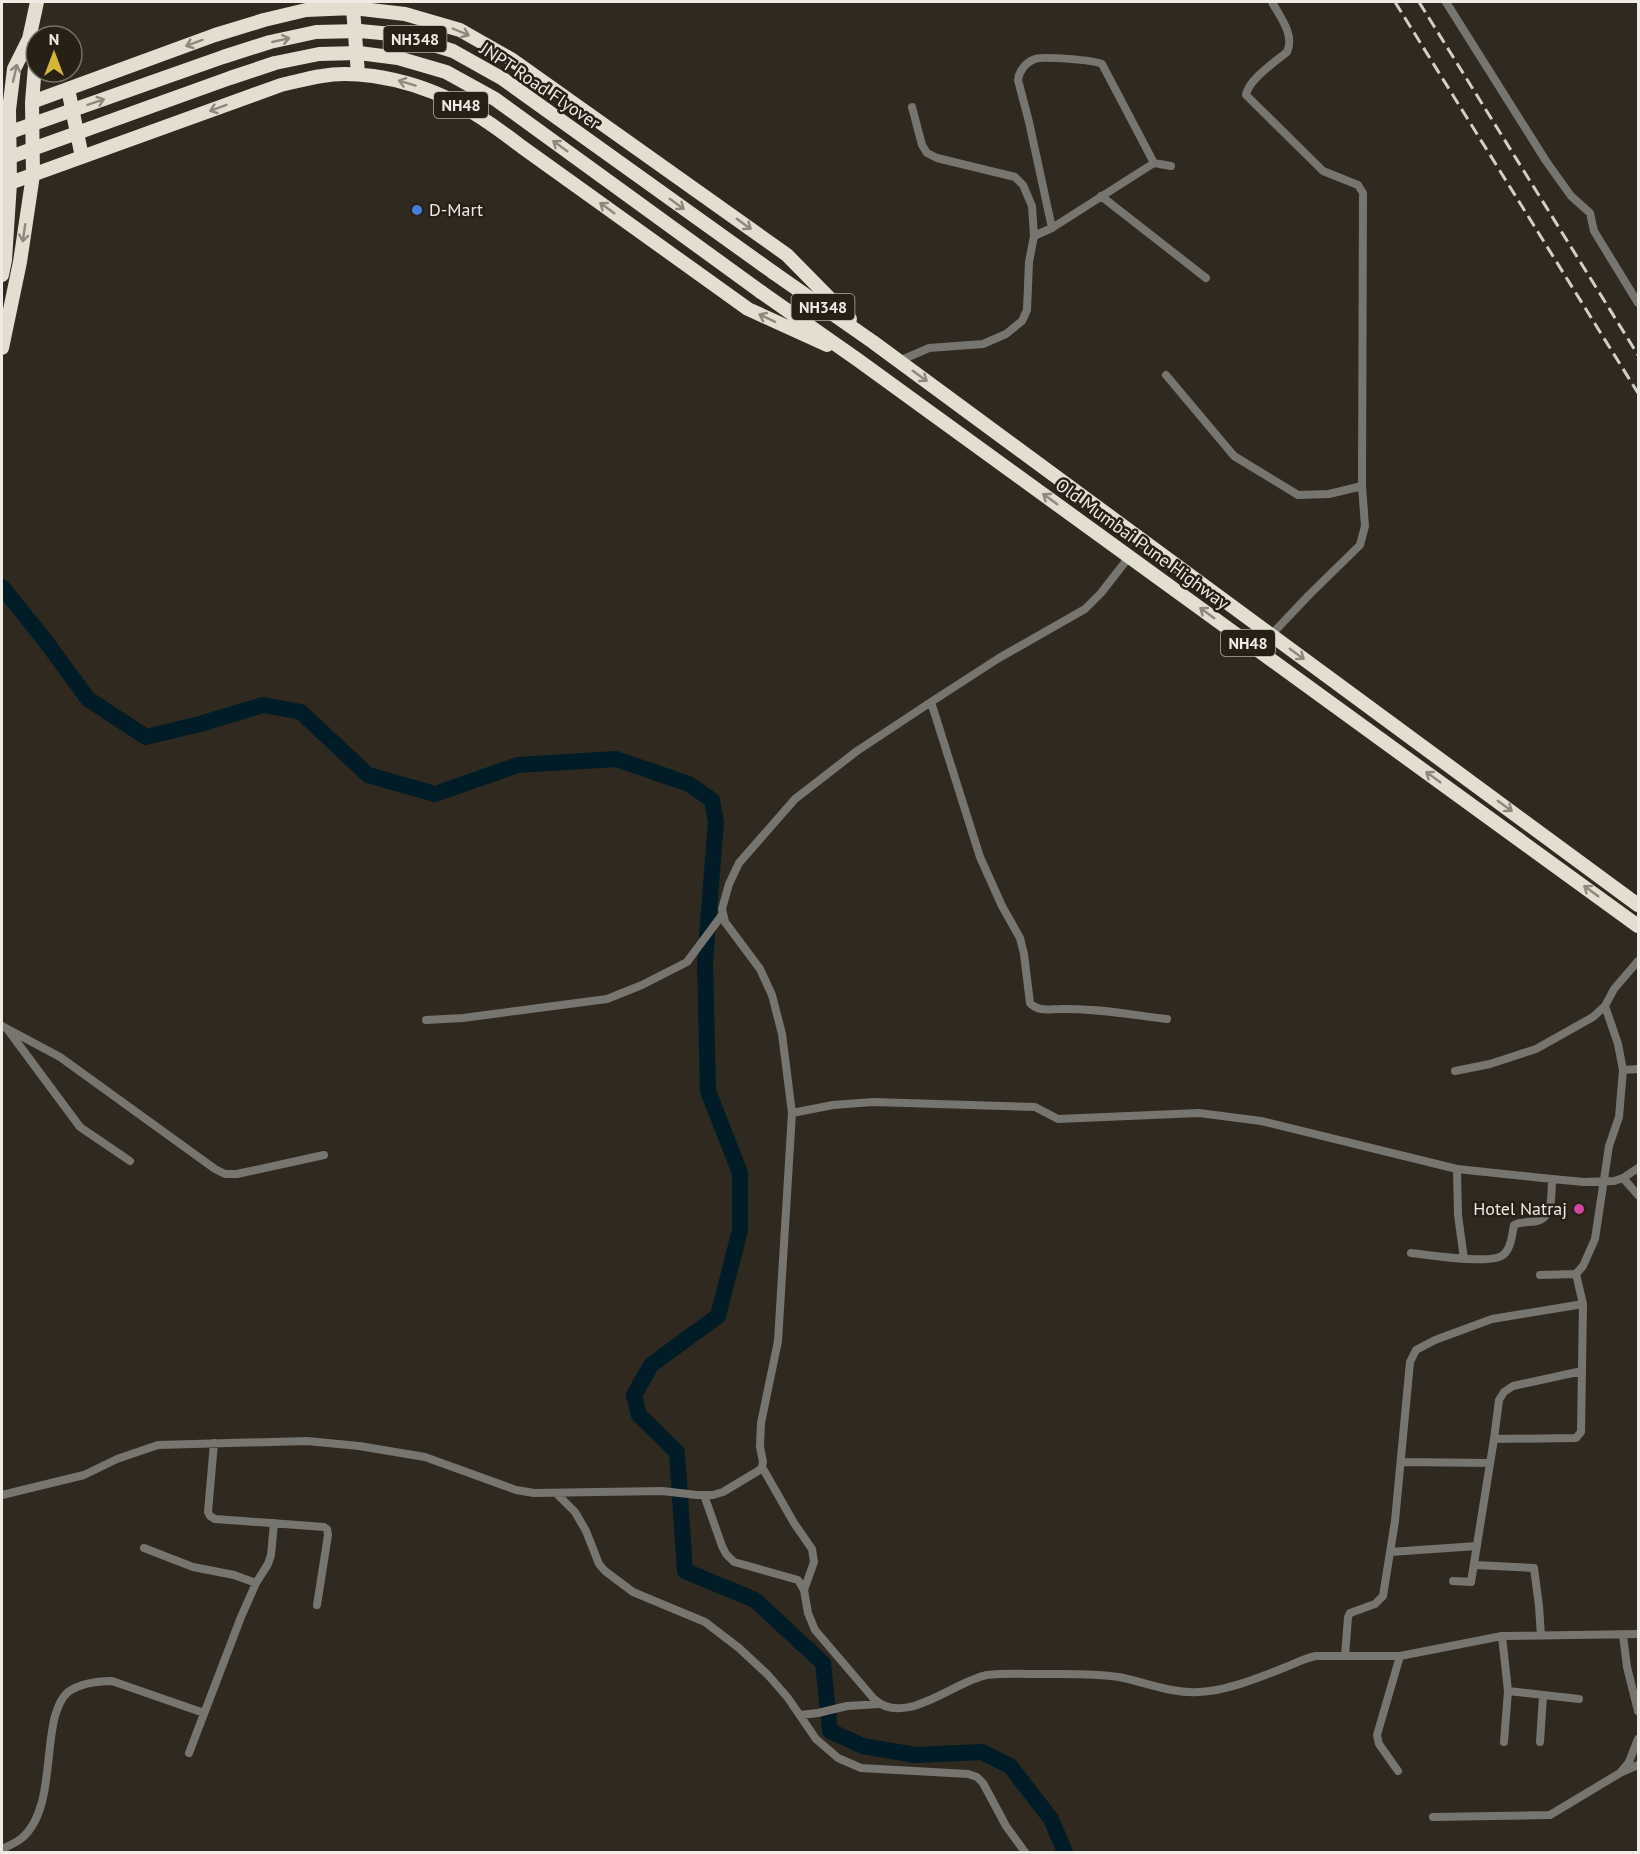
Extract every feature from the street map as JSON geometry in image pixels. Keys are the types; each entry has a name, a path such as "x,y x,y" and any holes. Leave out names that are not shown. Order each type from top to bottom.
{"highway":[{"path":"32,24 37,2"},
{"name":"NH48","path":"385,2 405,14 460,30 511,58 787,255 873,342"},
{"path":"32,102 214,36 306,10 351,5 405,14"},
{"path":"351,5 358,74"},
{"name":"JNPT Road Flyover","path":"2,135 270,42 316,32 402,35 453,51 503,79 873,342"},
{"path":"2,275 10,183 9,110 14,69 24,49"},
{"name":"JNPT Road Flyover","path":"2,160 275,63 319,54 359,53 398,58 446,72 495,99 858,360"},
{"name":"NH48","path":"10,183 281,85 323,75 358,74 395,79 438,93 487,120 748,309 858,360"},
{"path":"2,348 20,262 33,175 34,84"},
{"path":"68,89 82,157"},
{"path":"2,243 5,260"},
{"name":"Old Mumbai Pune Highway","path":"873,342 1638,905"},
{"name":"Old Mumbai Pune Highway","path":"858,360 1638,926"}],"street":[{"path":"1261,652 1271,635 1360,545 1365,526 1362,486 1362,193 1358,185 1323,171 1246,95 1251,83 1287,52 1290,45 1290,38 1272,2"},
{"path":"1446,2 1546,161 1571,196 1590,213 1593,231 1638,303"},
{"path":"1052,228 1018,80 1024,66 1035,59 1090,60 1102,63 1154,163"},
{"path":"899,361 929,348 983,344 1006,334 1022,321 1027,310 1029,262 1034,236 1032,206 1023,185 1015,177 937,158 927,153 922,145 912,107"},
{"path":"1034,236 1052,228 1154,163 1171,166"},
{"path":"1101,196 1206,278"},
{"path":"1166,375 1234,456 1299,495 1329,494 1362,486"},
{"path":"426,1020 463,1018 607,999 642,985 687,962 720,919 729,884 739,863 795,799 857,751 931,702 999,658 1085,609 1101,593 1129,557"},
{"path":"931,702 980,857 1002,906 1020,938 1030,1003 1041,1009 1080,1009 1167,1019"},
{"path":"720,919 725,922 760,969 772,995 782,1034 792,1113 778,1341 761,1423 762,1467 794,1523 812,1549 814,1562 804,1590"},
{"path":"1455,1071 1490,1064 1536,1049 1593,1017 1605,1006 1614,989 1638,961"},
{"path":"1540,1275 1576,1274 1583,1266 1595,1239 1609,1146 1619,1118 1623,1070 1605,1006"},
{"path":"4,1027 60,1057 225,1173 237,1174 324,1155"},
{"path":"4,1027 80,1127 130,1161"},
{"path":"1623,1070 1638,1069"},
{"path":"792,1113 833,1105 873,1102 1035,1107 1058,1119 1199,1113 1261,1121 1457,1169 1584,1182 1605,1182 1623,1179 1638,1168"},
{"path":"1457,1169 1458,1215 1464,1259"},
{"path":"1411,1253 1464,1259 1497,1259 1505,1254 1509,1247 1514,1225 1545,1218 1550,1210 1552,1179"},
{"path":"1623,1179 1638,1195"},
{"path":"1494,1439 1578,1436 1581,1432 1582,1304 1576,1274"},
{"path":"1345,1656 1348,1617 1353,1611 1375,1604 1383,1596 1395,1521 1410,1362 1416,1350 1435,1340 1492,1319 1582,1304"},
{"path":"1454,1581 1471,1582 1499,1400 1504,1392 1513,1386 1582,1371"},
{"path":"2,1495 84,1475 117,1459 158,1445 307,1441 359,1446 425,1457 516,1490 557,1494 662,1491 701,1495 723,1492 758,1472 762,1467"},
{"path":"214,1443 208,1512 210,1516 215,1519 324,1527 328,1531 317,1605"},
{"path":"1401,1462 1490,1463"},
{"path":"557,1494 575,1512 586,1531 599,1564 605,1571 633,1592 705,1622 739,1648 768,1675 816,1738 838,1758 861,1768 968,1774 977,1777 983,1783 1006,1826 1025,1852"},
{"path":"701,1495 726,1554 734,1562 793,1578 801,1583 808,1613 815,1629 879,1704"},
{"path":"189,1753 241,1617 256,1583 268,1564 274,1523"},
{"path":"1390,1552 1477,1546"},
{"path":"144,1548 193,1567 234,1575 256,1583"},
{"path":"1474,1565 1534,1568 1541,1636"},
{"path":"800,1715 840,1707 879,1704 901,1708 918,1706 978,1677 997,1674 1099,1674 1180,1691 1199,1692 1216,1690 1316,1656 1400,1656 1502,1636 1638,1634"},
{"path":"1623,1635 1638,1711"},
{"path":"1502,1636 1508,1691 1504,1742"},
{"path":"1398,1771 1379,1744 1377,1735 1400,1656"},
{"path":"2,1849 21,1839 34,1823 42,1804 52,1726 58,1705 67,1693 96,1681 112,1681 204,1713"},
{"path":"1508,1691 1579,1699"},
{"path":"1540,1742 1543,1696"},
{"path":"1620,1773 1629,1762 1638,1739"},
{"path":"1433,1817 1550,1815 1620,1773 1638,1765"}],"waterway":[{"path":"2,587 88,699 146,737 263,705 301,712 368,775 435,794 518,765 616,759 689,784 712,800 716,822 705,961 708,1091 740,1173 740,1230 718,1316 651,1365 634,1395 639,1415 677,1452 685,1571 755,1600 823,1663 830,1731 863,1746 915,1755 982,1752 1010,1766 1051,1819 1065,1852"}],"railway":[{"path":"1395,2 1638,393"},
{"path":"1419,2 1638,355"}],"place":[{"name":"D-Mart","path":"417,210"},
{"name":"Hotel Natraj","path":"1579,1209"}]}
